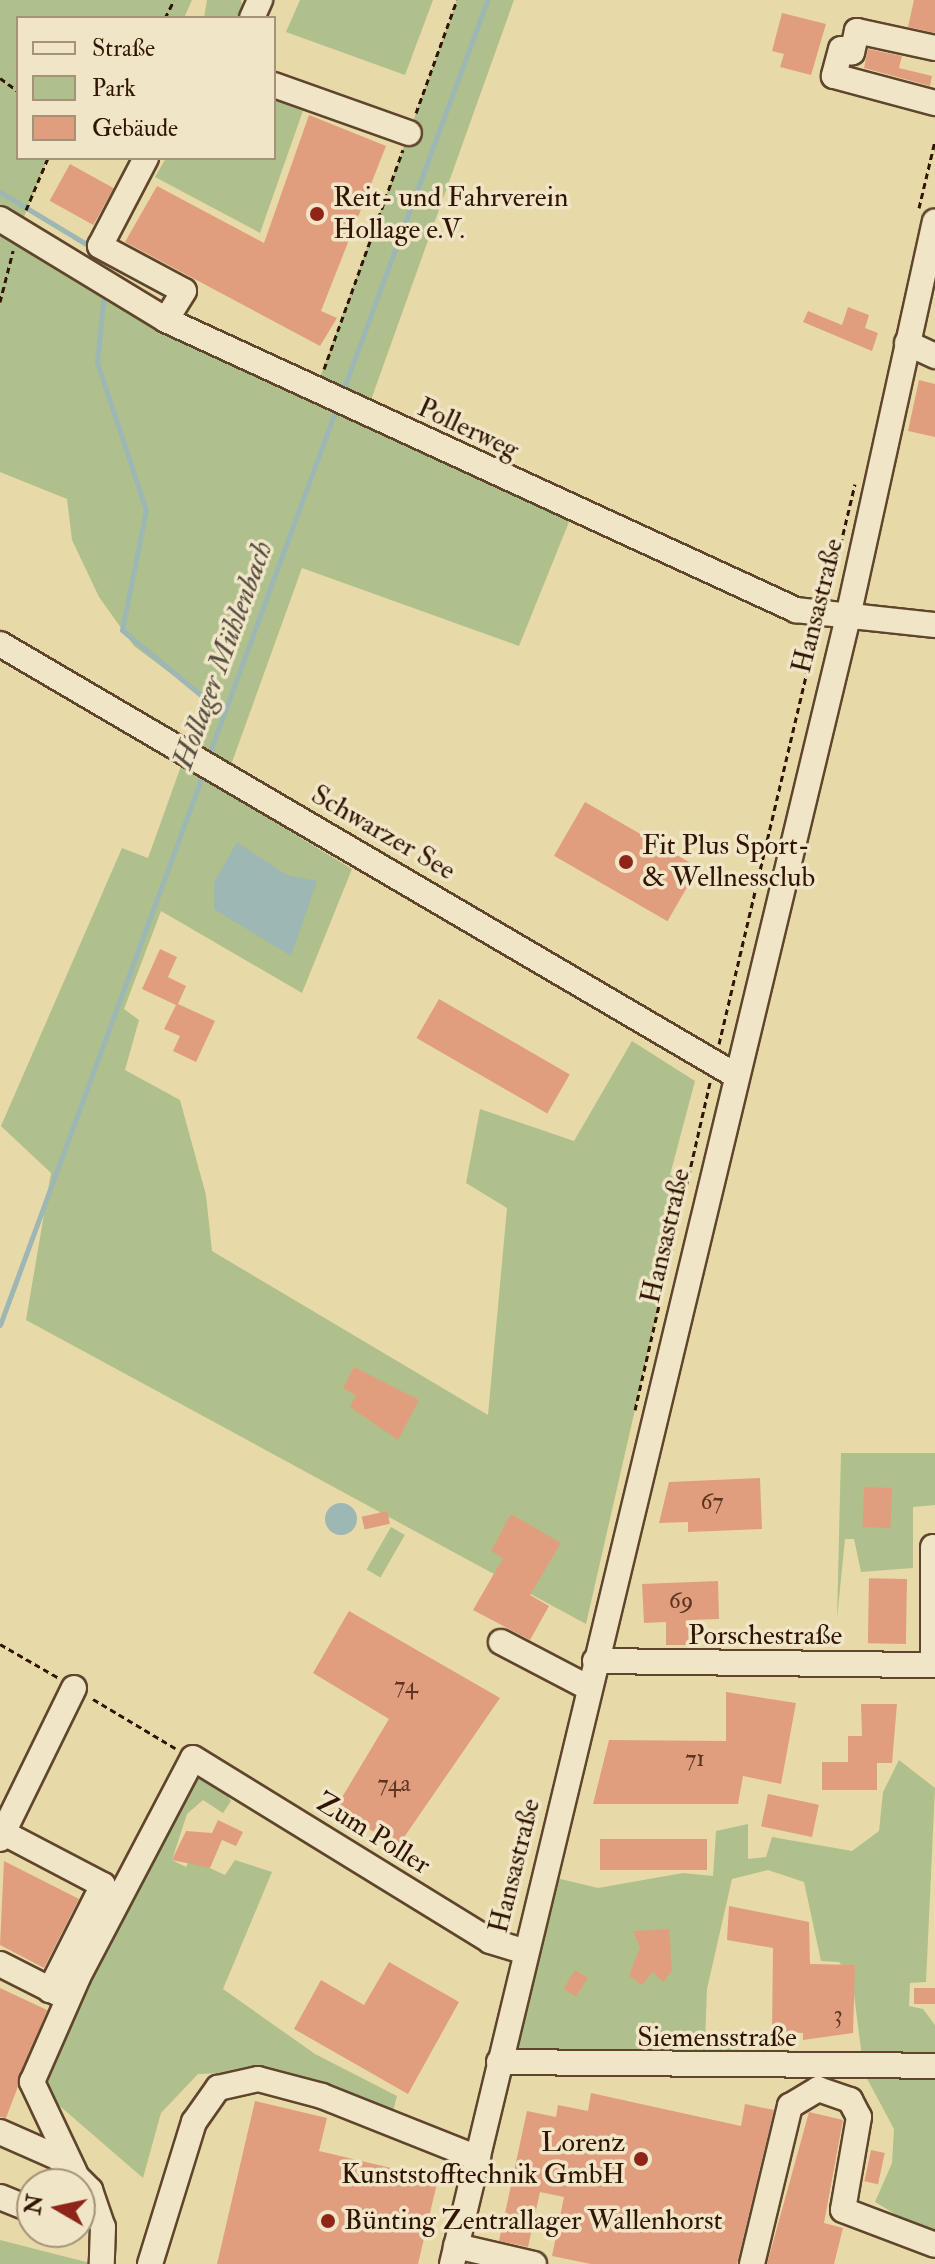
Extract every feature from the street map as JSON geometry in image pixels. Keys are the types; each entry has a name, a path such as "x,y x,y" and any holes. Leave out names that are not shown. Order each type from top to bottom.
{"street":[{"path":"935,48 857,31 852,52 841,49 834,76 935,103"},
{"path":"276,86 409,133"},
{"path":"145,160 100,246 184,291 166,320"},
{"name":"Hansastraße","path":"454,2255 589,1688 724,1071 847,621 907,343 926,219"},
{"name":"Pollerweg","path":"9,224 166,320 587,518 822,617 935,625"},
{"path":"907,343 935,356"},
{"name":"Schwarzer See","path":"0,644 724,1071"},
{"path":"933,1547 934,1665"},
{"path":"501,1642 589,1688"},
{"name":"Porschestraße","path":"595,1661 934,1665"},
{"path":"73,2168 32,2082 103,1885 1,1834 74,1688"},
{"path":"65,1989 193,1758"},
{"name":"Zum Poller","path":"193,1758 490,1941 525,1952"},
{"path":"0,1964 65,1989"},
{"name":"Siemensstraße","path":"499,2062 935,2066"},
{"path":"150,2264 194,2122 218,2088 258,2079 322,2096 478,2158"},
{"path":"752,2264 790,2106 818,2089 850,2100 859,2117 843,2210 935,2245"},
{"path":"0,2132 36,2145 68,2168"},
{"path":"96,2241 102,2264"},
{"path":"454,2255 534,2264"}],"path":[{"path":"315,391 457,0"},
{"path":"926,219 935,141"},
{"path":"0,302 9,224 47,160"},
{"path":"633,1420 724,1071 822,617 857,474"},
{"path":"0,1644 193,1758"}],"green space":[{"path":"0,0 192,0 185,16 16,16 16,160 47,160 19,229 315,391 457,0 514,0 366,414 573,512 519,646 302,568 222,790 352,869 302,993 161,911 124,1009 139,1020 125,1070 180,1100 206,1195 212,1251 488,1415 507,1208 466,1183 480,1109 574,1141 632,1041 695,1081 670,1175 687,1182 586,1624 26,1320 51,1173 1,1126 122,848 148,858 205,699 134,646 99,597 72,540 67,499 0,472"},
{"path":"207,0 241,0 244,16 204,16"},
{"path":"300,0 433,0 405,75 286,32"},
{"path":"276,96 305,105 260,233 155,177 165,160 276,160"},
{"path":"841,1453 935,1453 935,1505 913,1507 913,1568 861,1572 854,1539 845,1539 837,1619"},
{"path":"391,1527 405,1535 380,1577 366,1569"},
{"path":"899,1760 935,1788 926,1982 910,1983 909,2006 923,2009 935,2025 935,2238 875,2202 892,2163 894,2129 864,2073 852,1979 839,1962 821,1961 804,1882 768,1870 732,1879 707,1989 705,2041 737,2047 738,2069 500,2062 544,1875 598,1888 683,1873 713,1876 716,1831 748,1824 748,1859 766,1857 772,1837 852,1851 879,1831 883,1792"},
{"path":"180,1764 223,1788 231,1801 223,1813 203,1800 187,1814 172,1860 186,1867 190,1859 225,1875 235,1860 272,1872 223,1989 315,2054 397,2096 392,2115 274,2071 198,2074 161,2113 143,2178 32,2082"},
{"path":"0,2240 16,2244 16,2248 31,2248 94,2264 0,2264"}],"water":[{"path":"237,842 287,875 317,881 291,956 214,909 214,882"},
{"path":"341,1503 352,1508 357,1519 352,1530 341,1535 330,1530 325,1519 330,1508"}],"building":[{"path":"914,0 935,0 935,33 908,27"},
{"path":"782,13 826,24 811,75 780,67 784,54 772,51"},
{"path":"868,49 902,56 899,68 932,76 930,86 864,68"},
{"name":"Reit- und Fahrverein Hollage e.V.","path":"309,115 386,146 321,311 337,318 320,346 125,242 157,186 264,243"},
{"path":"70,164 114,188 93,225 50,201"},
{"path":"848,307 869,315 865,328 878,333 872,351 803,322 808,311 842,325"},
{"path":"919,380 935,384 935,437 908,431"},
{"name":"Fit Plus Sport- & Wellnessclub","path":"585,802 698,868 667,921 554,856"},
{"path":"160,949 177,957 168,977 186,986 178,1004 215,1021 196,1062 173,1051 180,1036 164,1029 176,1005 142,989"},
{"path":"439,999 570,1074 547,1113 417,1038"},
{"path":"354,1367 419,1400 398,1440 350,1407 356,1395 343,1388"},
{"path":"760,1478 762,1529 688,1532 688,1522 659,1523 669,1482"},
{"path":"864,1487 892,1488 891,1528 863,1527"},
{"path":"387,1511 390,1524 365,1530 362,1517"},
{"path":"511,1514 561,1543 530,1595 549,1606 530,1640 473,1610 503,1558 491,1551"},
{"path":"869,1578 907,1579 906,1644 868,1643"},
{"path":"718,1581 719,1619 689,1620 690,1645 666,1645 666,1622 644,1623 642,1584"},
{"path":"349,1611 500,1698 398,1846 335,1809 389,1719 313,1673"},
{"path":"726,1692 796,1703 781,1784 743,1776 738,1804 593,1804 609,1740 726,1741"},
{"path":"861,1704 897,1704 892,1763 877,1763 877,1790 822,1790 822,1762 848,1762 848,1736 862,1736"},
{"path":"768,1794 819,1805 812,1837 761,1826"},
{"path":"218,1820 243,1832 236,1846 222,1840 210,1868 172,1860 186,1831 212,1833"},
{"path":"600,1839 707,1839 707,1870 600,1870"},
{"path":"4,1861 79,1899 44,1968 0,1945"},
{"path":"729,1906 809,1922 810,1964 855,1965 853,2033 803,2040 803,2033 772,2031 773,1948 727,1940"},
{"path":"669,1929 672,1971 663,1982 653,1972 642,1985 629,1976 640,1947 633,1931"},
{"path":"389,1962 459,2002 408,2094 294,2029 321,1980 364,2005"},
{"path":"575,1970 588,1978 576,1997 563,1989"},
{"path":"0,1988 47,2010 6,2118 0,2117"},
{"path":"914,1988 935,1988 935,2004 914,2004"},
{"name":"Lorenz Kunststofftechnik GmbH","path":"591,2093 741,2126 745,2104 774,2110 737,2264 591,2264 552,2256 564,2197 540,2192 528,2247 499,2241 527,2111 556,2117 558,2105 588,2111"},
{"name":"Bünting Zentrallager Wallenhorst","path":"255,2101 327,2118 319,2151 438,2179 418,2264 217,2264"},
{"path":"809,2112 843,2120 824,2223 843,2228 834,2264 767,2264"},
{"path":"871,2150 885,2153 878,2184 864,2181"}],"waterway":[{"name":"Hollager Mühlenbach","path":"342,393 487,0"},
{"path":"0,192 91,247"},
{"path":"104,292 97,362 146,510 122,630 224,714"},
{"name":"Hollager Mühlenbach","path":"208,757 337,406"},
{"name":"Hollager Mühlenbach","path":"0,1325 204,771"}],"place":[{"name":"Reit- und Fahrverein Hollage e.V.","path":"317,214"},
{"name":"Fit Plus Sport- & Wellnessclub","path":"626,862"},
{"name":"Lorenz Kunststofftechnik GmbH","path":"641,2159"},
{"name":"Bünting Zentrallager Wallenhorst","path":"328,2221"}]}
